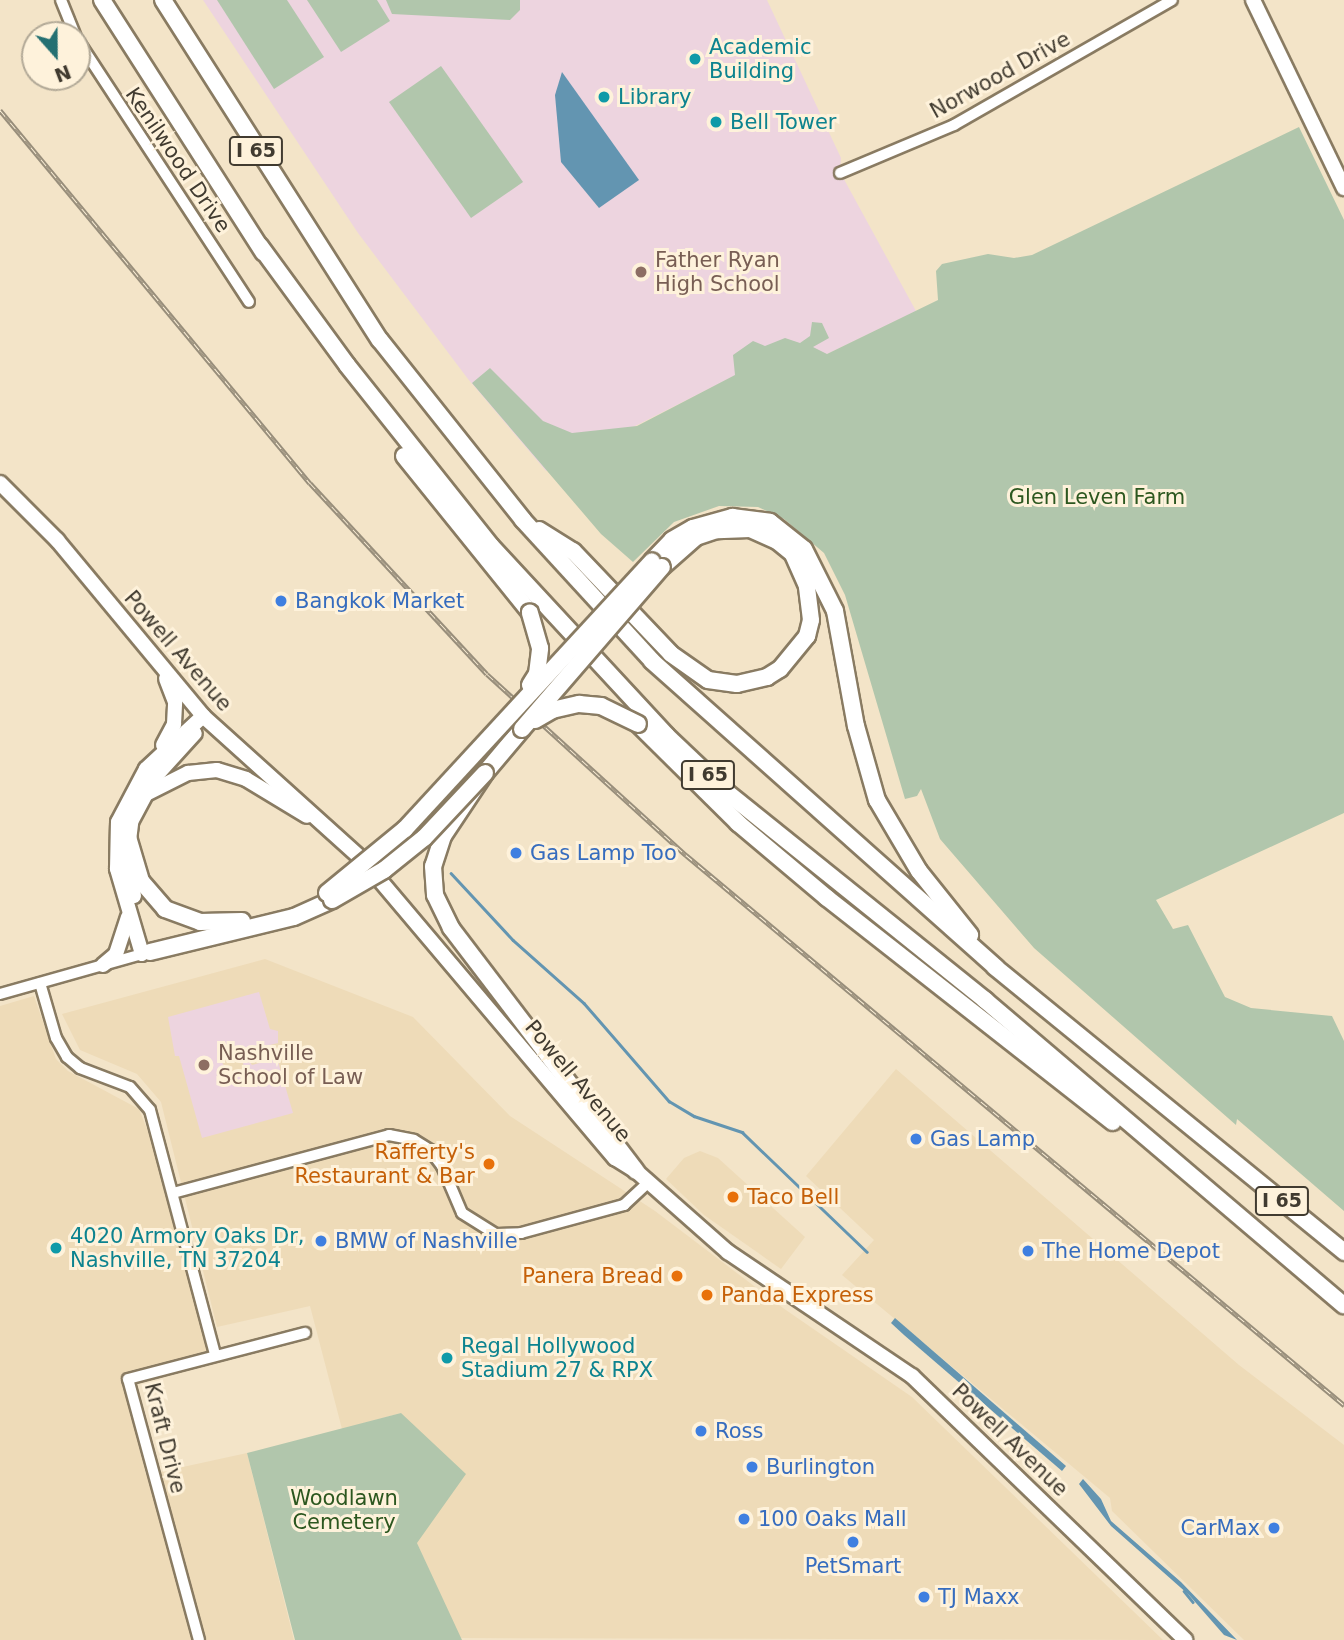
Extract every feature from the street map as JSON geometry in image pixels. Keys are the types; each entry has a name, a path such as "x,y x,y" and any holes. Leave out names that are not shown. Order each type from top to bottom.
{"highway":[{"name":"I 65","path":"102,0 260,246 396,429 491,546 667,736 724,790 985,1000 1344,1306"},
{"name":"I 65","path":"163,0 351,301 523,520 652,661 995,967 1344,1252"},
{"path":"260,246 353,390 530,612 540,648 537,674 508,716"},
{"path":"146,953 294,917 384,870 424,838 485,773 657,564 672,540 693,528 732,517 770,522 804,549 835,611 856,726 877,800 919,871 995,967"},
{"path":"146,953 242,921 329,897 405,829 508,716 657,564 696,537 717,530 750,530 777,541 792,553 807,586 811,620 807,636 780,669 767,677 737,684 708,680 671,653 573,551 523,520"},
{"path":"522,729 552,710 579,704 601,706 638,724 738,823 827,898 1004,1040 1242,1219"},
{"path":"485,773 440,844 433,866 435,895 451,928 636,1171"},
{"path":"128,837 141,881 165,909 200,922 242,921"}],"main road":[{"path":"1253,0 1344,188"},
{"name":"Powell Avenue","path":"0,483 57,540 203,716 338,835 615,1158 636,1171 728,1252 912,1376 1185,1640"},
{"path":"146,953 129,912 117,869 116,833 127,799 156,757 174,724 175,702 160,665"},
{"path":"156,757 203,716"},
{"path":"146,953 129,873 128,837 155,777 201,726 203,716"},
{"path":"146,794 188,773 225,771 338,835"},
{"path":"103,965 116,954 125,936 129,912"}],"street":[{"name":"Kenilwood Drive","path":"61,0 70,21"},
{"name":"Norwood Drive","path":"840,173 954,125 1172,0"},
{"name":"Kenilwood Drive","path":"91,60 249,302"},
{"path":"0,995 146,953"},
{"path":"40,984 56,1038 67,1057 85,1070 130,1087 147,1105 215,1354"},
{"path":"173,1193 390,1135 414,1140 430,1150 442,1166 462,1213 496,1234 521,1233 624,1205 649,1182"},
{"name":"Kraft Drive","path":"199,1640 128,1380 215,1354 305,1333"}],"shaded area":[{"name":"Father Ryan High School","path":"203,0 767,0 841,158 840,172 916,311 817,359 782,352 546,471 468,379 358,233"},
{"name":"100 Oaks Mall","path":"265,959 413,1017 510,1116 655,1211 783,1308 912,1397 1163,1640 459,1638 417,1543 401,1413 342,1429 310,1306 217,1327 161,1102 137,1074 80,1050 62,1014"},
{"name":"Nashville School of Law","path":"259,992 270,1029 278,1031 278,1043 219,1058 227,1070 222,1072 224,1078 245,1072 243,1063 249,1061 252,1065 277,1058 293,1113 202,1138 179,1056 175,1056 168,1017"},
{"path":"34,996 56,1059 68,1071 139,1109 153,1144 209,1350 122,1379 146,1475 247,1453 294,1640 0,1640 0,1006"},
{"path":"896,1069 1239,1365 1344,1445 1344,1640 1244,1640 1112,1511 1110,1498 842,1275 874,1240 806,1176"},
{"path":"700,1151 718,1158 805,1237 781,1269 704,1215 666,1179 684,1158"}],"green space":[{"path":"217,0 287,0 324,57 274,89"},
{"path":"307,0 377,0 390,21 341,52"},
{"path":"386,0 520,0 520,10 510,20 392,14"},
{"path":"441,66 523,182 471,218 389,102"},
{"name":"Glen Leven Farm","path":"1299,127 1344,220 1344,813 1156,900 1173,929 1188,925 1225,997 1251,1008 1332,1016 1344,1041 1344,1211 1237,1119 1236,1125 1034,948 940,839 921,789 917,796 905,799 845,595 824,553 784,519 758,507 719,506 674,522 633,562 601,534 472,383 490,368 543,421 572,433 637,426 735,375 733,355 753,341 765,346 785,338 800,343 810,336 812,322 822,323 829,338 813,347 827,354 938,300 936,271 942,264 988,254 1014,258 1032,255"},
{"name":"Woodlawn Cemetery","path":"401,1413 466,1474 417,1543 462,1640 295,1640 247,1453"}],"water":[{"path":"562,72 639,180 599,208 561,162 555,95"},
{"path":"895,1318 1066,1466 1062,1471 904,1335 891,1323"},
{"path":"1083,1479 1101,1499 1111,1521 1181,1582 1237,1640 1224,1635 1189,1595 1111,1526 1079,1484"}],"waterway":[{"path":"451,873 513,940 584,1003 669,1101 694,1116 742,1132 867,1252"},
{"path":"1184,1591 1193,1602"}],"railway":[{"path":"0,110 310,483 487,674 686,855 1344,1405"}],"place":[{"name":"Academic Building","path":"695,59"},
{"name":"Library","path":"604,97"},
{"name":"Bell Tower","path":"716,122"},
{"name":"Father Ryan High School","path":"641,272"},
{"name":"Bangkok Market","path":"281,601"},
{"name":"Gas Lamp Too","path":"516,853"},
{"name":"Nashville School of Law","path":"204,1065"},
{"name":"Gas Lamp","path":"916,1139"},
{"name":"Rafferty's Restaurant & Bar","path":"489,1164"},
{"name":"Taco Bell","path":"733,1197"},
{"name":"BMW of Nashville","path":"321,1241"},
{"name":"4020 Armory Oaks Dr, Nashville, TN 37204","path":"56,1248"},
{"name":"The Home Depot","path":"1028,1251"},
{"name":"Panera Bread","path":"677,1276"},
{"name":"Panda Express","path":"707,1295"},
{"name":"Regal Hollywood Stadium 27 & RPX","path":"447,1358"},
{"name":"Ross","path":"701,1431"},
{"name":"Burlington","path":"752,1467"},
{"name":"100 Oaks Mall","path":"744,1519"},
{"name":"CarMax","path":"1274,1528"},
{"name":"PetSmart","path":"853,1542"},
{"name":"TJ Maxx","path":"924,1597"}]}
